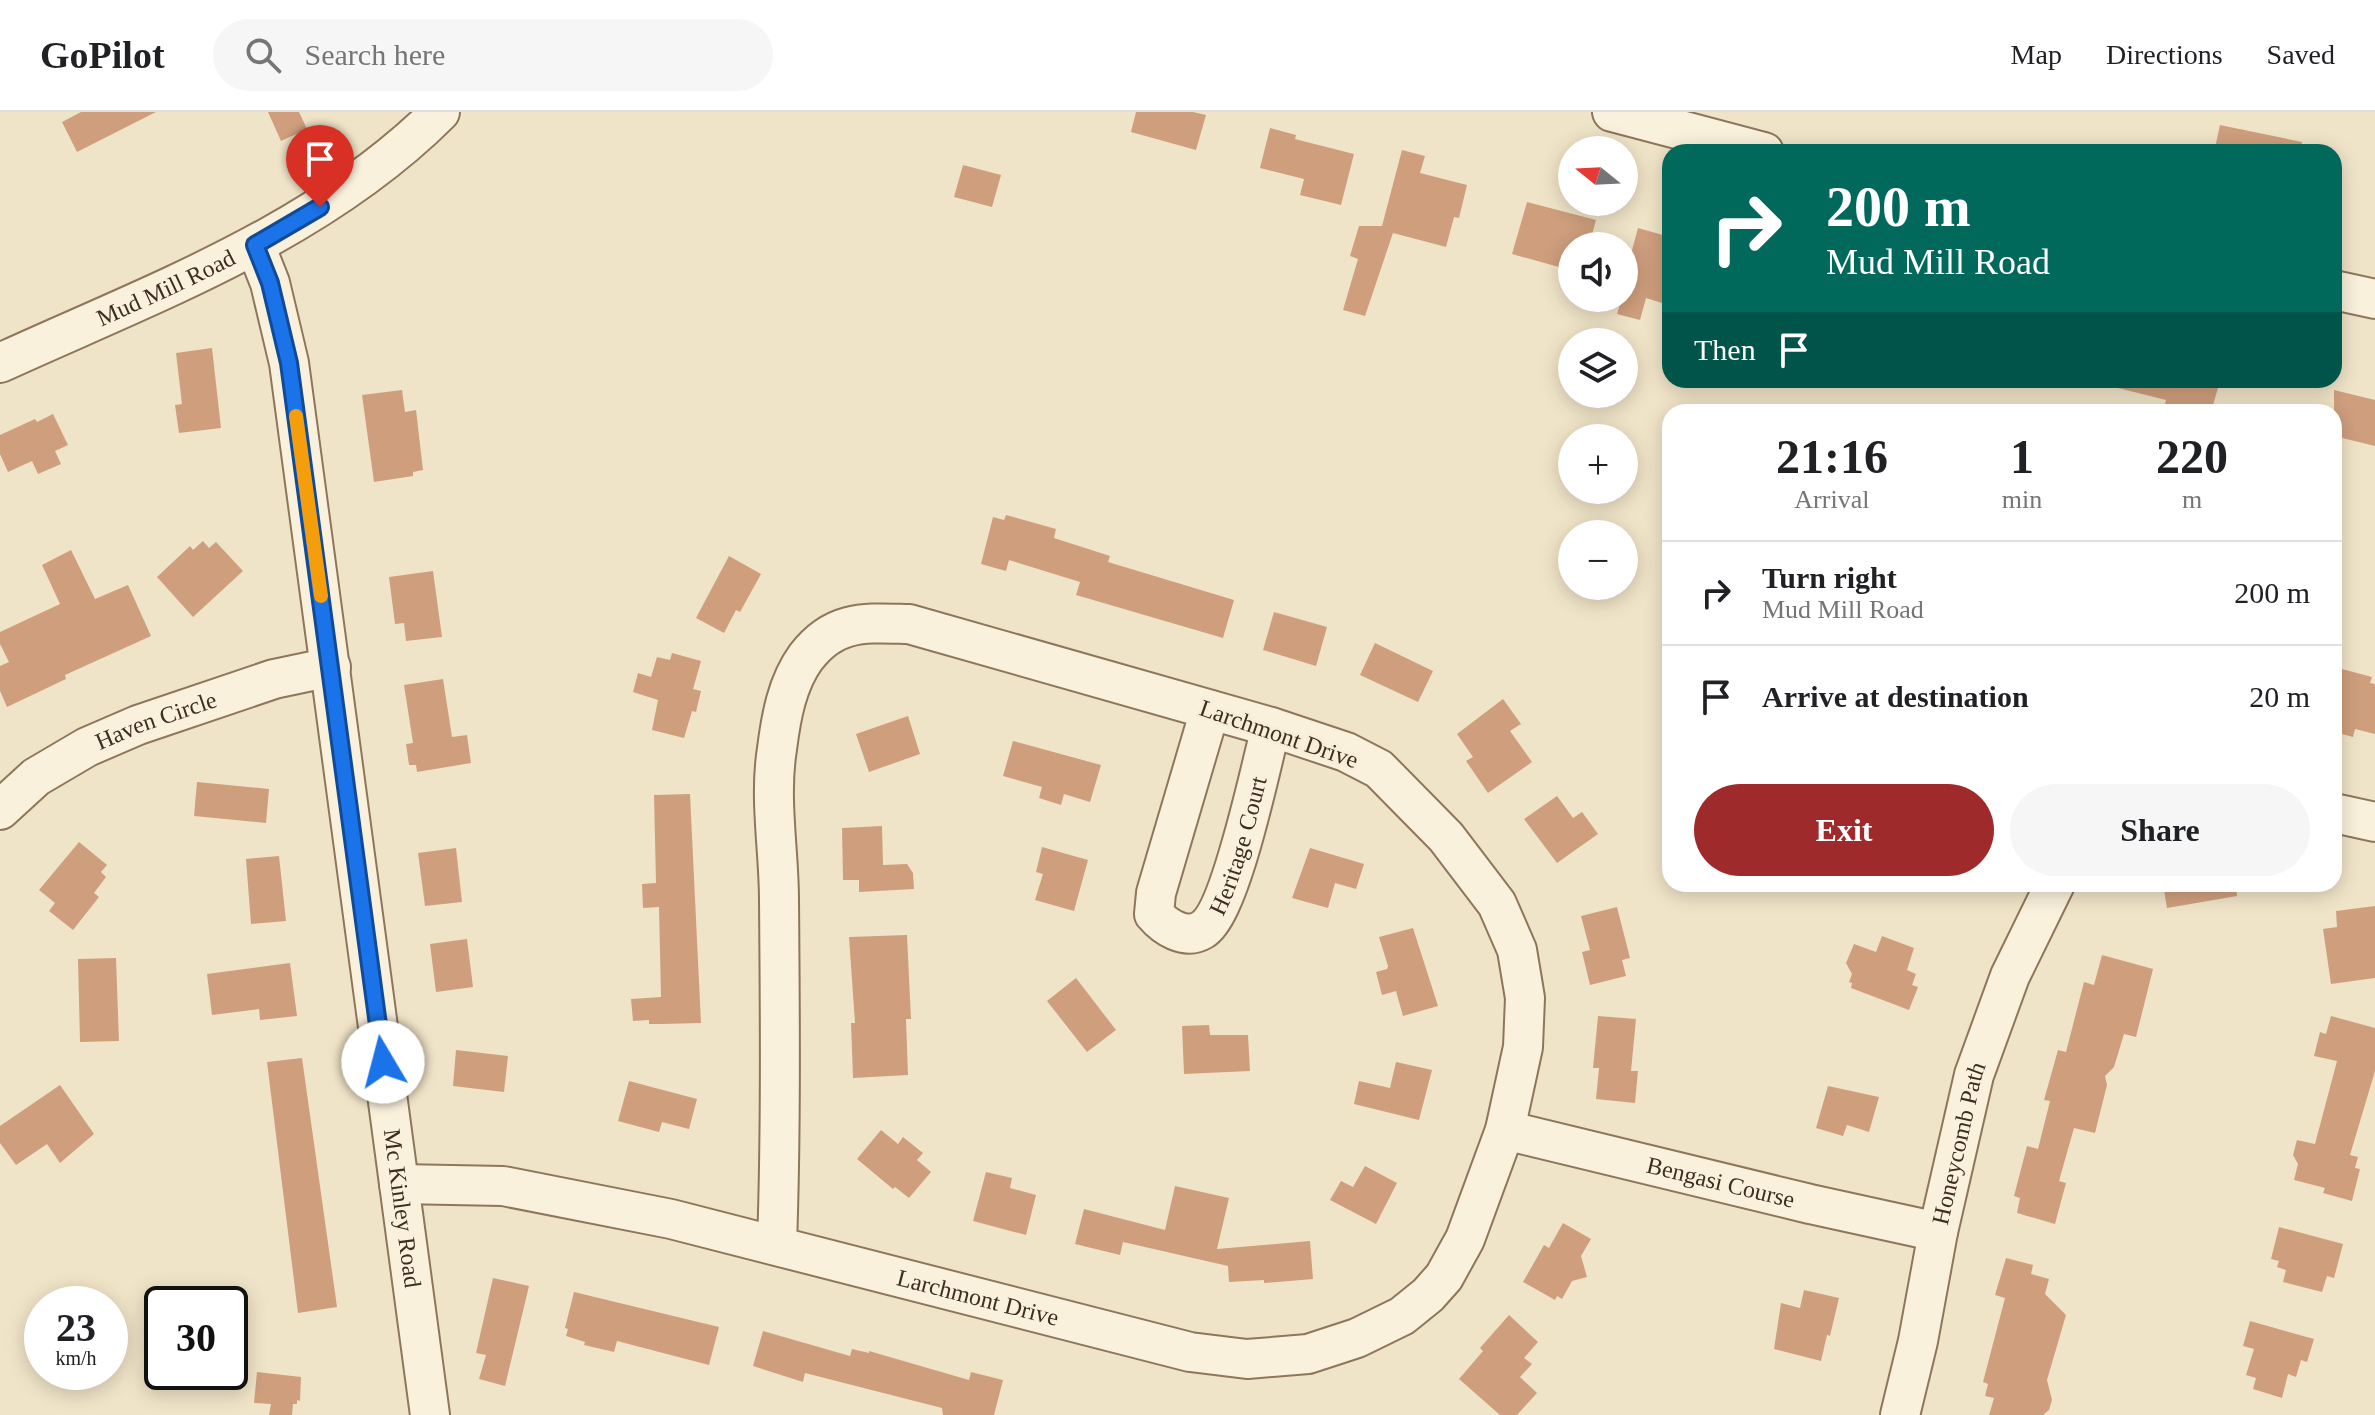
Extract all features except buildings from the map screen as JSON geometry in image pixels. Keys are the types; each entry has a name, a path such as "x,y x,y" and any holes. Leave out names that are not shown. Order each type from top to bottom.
{"street":[{"name":"Mud Mill Road","path":"0,363 255,245 342,194 415,137 440,112"},
{"path":"1612,112 1734,144"},
{"name":"Mc Kinley Road","path":"255,245 270,283 289,363 430,1415"},
{"path":"2342,292 2375,299"},
{"name":"Larchmont Drive","path":"399,1184 503,1186 671,1219 1190,1352 1247,1359 1308,1354 1357,1338 1402,1316 1444,1277 1465,1239 1505,1130 1523,1047 1525,998 1517,950 1497,904 1446,837 1379,769 1346,752 1271,727 909,624 859,623 829,635 806,657 789,688 776,751 781,1115 777,1245"},
{"name":"Haven Circle","path":"0,810 36,777 100,741 274,679 331,667"},
{"name":"Heritage Court","path":"1210,710 1156,893 1154,914 1163,926 1190,934 1204,929 1222,899 1235,863 1271,727"},
{"path":"2342,815 2375,822"},
{"name":"Honeycomb Path","path":"1900,1415 1974,1075 2010,976 2051,892"},
{"name":"Bengasi Course","path":"1505,1130 1938,1232"}],"slow traffic":[{"path":"296,416 321,596"}],"route":[{"path":"320,207 255,245 270,283 289,363 383,1062"}]}
